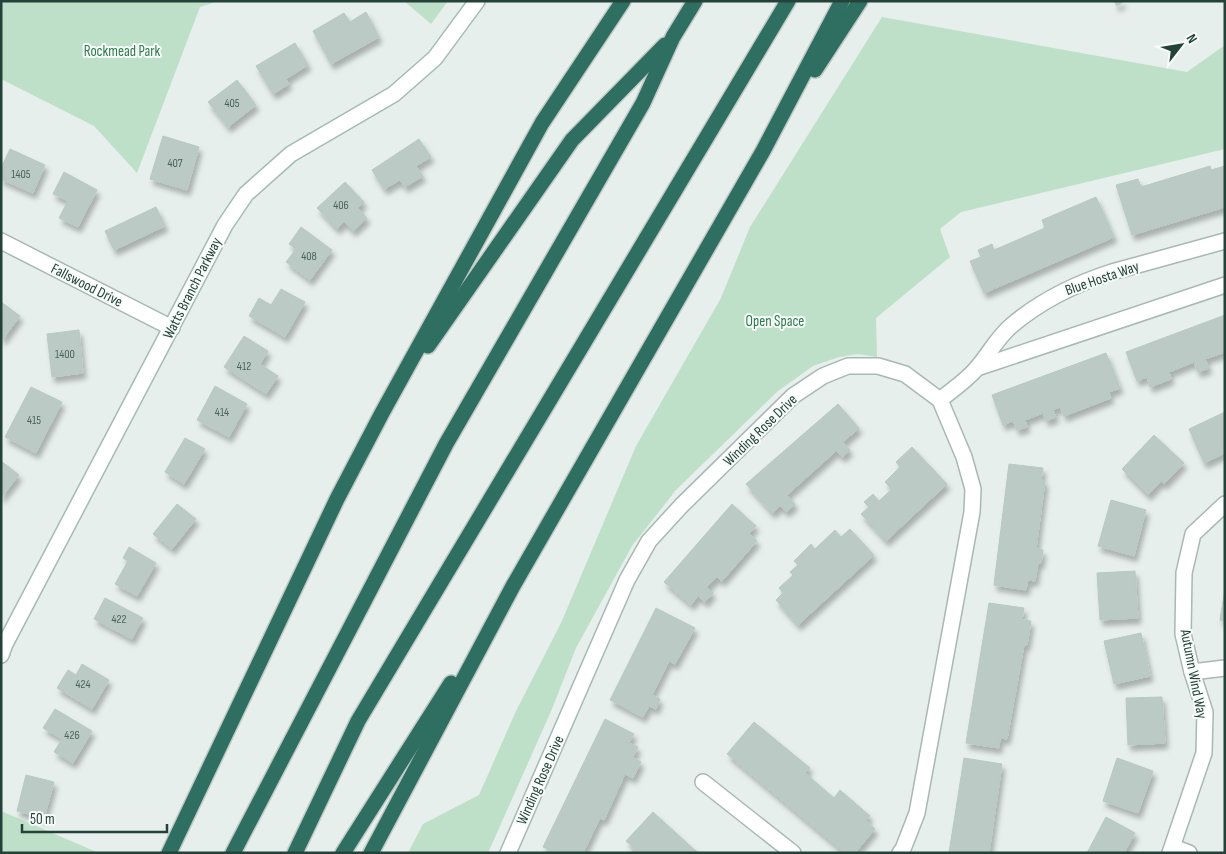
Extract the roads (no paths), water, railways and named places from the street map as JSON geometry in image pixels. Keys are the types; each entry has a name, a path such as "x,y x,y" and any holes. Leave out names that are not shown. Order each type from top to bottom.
{"highway":[{"path":"169,853 337,499 382,413 542,123 623,1"},
{"path":"232,853 446,444 642,103 673,37 695,1"},
{"path":"295,853 358,721 788,1"},
{"path":"371,853 513,586 763,151 842,1"},
{"path":"763,151 860,1"},
{"path":"382,413 572,140 673,37"},
{"path":"343,853 513,586"}],"street":[{"name":"Watts Branch Parkway","path":"1,655 5,644 225,225 246,194 291,154 394,94 435,58 477,1"},
{"name":"Fallswood Drive","path":"1,241 172,328"},
{"name":"Blue Hosta Way","path":"940,400 977,368 994,344 1011,326 1059,293 1112,272 1225,241"},
{"name":"Blue Hosta Way","path":"977,368 1225,285"},
{"name":"Winding Rose Drive","path":"508,853 627,580 649,541 682,505 793,396 823,376 848,366 878,366 905,374 940,400"},
{"path":"900,853 917,813 972,512 973,489 964,457 940,400"},
{"name":"Autumn Wind Way","path":"1172,850 1204,753 1205,712 1192,672 1184,634 1184,573 1194,534 1225,504"},
{"path":"1192,672 1225,668"},
{"path":"703,782 794,853"},
{"path":"1172,850 1189,853"}],"park label":[{"name":"Rockmead Park","path":"122,51"},
{"name":"Open Space","path":"775,321"}]}
